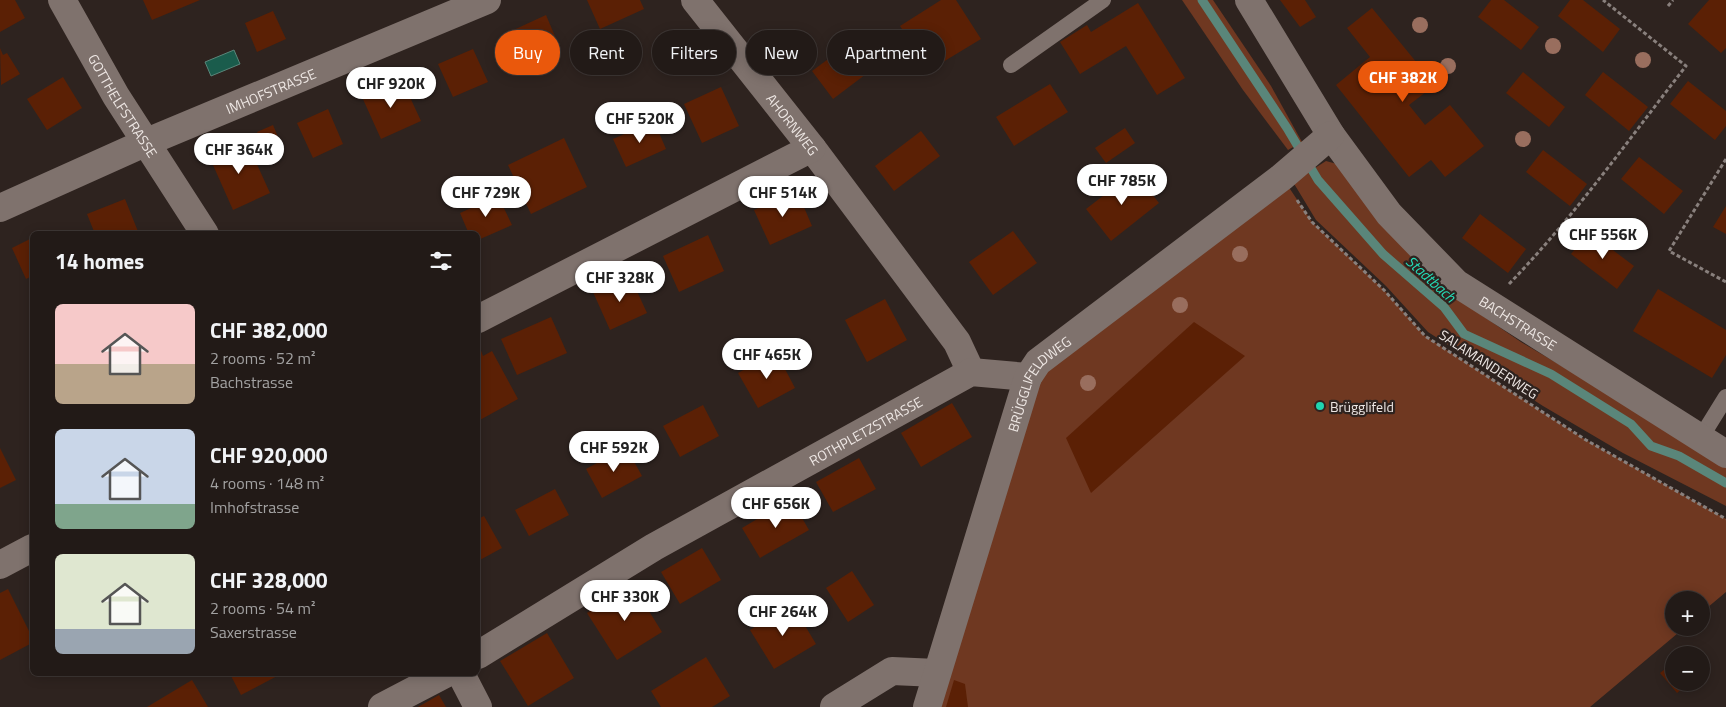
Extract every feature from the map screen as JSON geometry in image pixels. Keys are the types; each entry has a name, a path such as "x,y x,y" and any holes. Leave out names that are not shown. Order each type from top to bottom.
{"street":[{"name":"GOTTHELFSTRASSE","path":"62,0 116,96 203,231"},
{"name":"IMHOFSTRASSE","path":"0,208 147,142 486,0"},
{"name":"AHORNWEG","path":"695,0 812,148 957,342 971,372"},
{"name":"BACHSTRASSE","path":"1249,0 1331,135 1390,214 1456,283 1726,454"},
{"name":"BRÜGGLIFELDWEG","path":"927,707 1028,377 1038,362 1290,170 1331,135"},
{"path":"480,318 812,148"},
{"path":"971,372 1028,377"},
{"name":"ROTHPLETZSTRASSE","path":"480,654 654,547 971,372"},
{"path":"0,565 30,549"},
{"path":"834,707 892,671 936,674"},
{"path":"382,707 441,676"},
{"path":"462,676 478,707"}],"lane":[{"path":"1011,65 1103,0"},
{"path":"1700,439 1726,397"}],"path":[{"path":"1493,308 1509,285 1530,263 1686,66 1603,0"},
{"path":"1668,6 1673,0"},
{"path":"1726,159 1669,251 1726,282"},
{"name":"SALAMANDERWEG","path":"1290,170 1312,222 1384,290 1425,336 1586,440 1726,519"}],"shaded area":[{"path":"1182,0 1213,0 1271,86 1302,142 1288,150 1243,90"},
{"path":"234,50 240,64 211,76 205,62"},
{"path":"1326,161 1337,164 1452,295 1521,342 1726,463 1726,506 1623,453 1543,406 1428,332 1386,286 1316,220 1293,182"},
{"path":"1282,177 1312,222 1384,290 1425,336 1586,440 1726,519 1726,592 1710,605 1710,591 1665,591 1665,636 1674,636 1590,707 927,707 1028,377"}],"building":[{"path":"0,0 15,0 25,18 0,32"},
{"path":"143,0 200,0 152,20"},
{"path":"587,0 640,0 644,9 600,29"},
{"path":"941,0 956,0 981,39 945,61 945,30 903,30 900,26"},
{"path":"1280,0 1305,0 1316,17 1300,27"},
{"path":"1491,0 1504,0 1539,27 1521,50 1478,17"},
{"path":"1570,0 1583,0 1620,29 1603,52 1558,16"},
{"path":"1709,0 1726,0 1726,48 1721,53 1688,24"},
{"path":"1138,3 1185,78 1157,95 1126,46 1080,74 1060,42 1087,25 1091,32"},
{"path":"1372,8 1435,85 1409,105 1425,125 1450,105 1484,146 1445,177 1431,160 1409,177 1336,85 1370,57 1347,28"},
{"path":"273,11 286,39 257,52 245,23"},
{"path":"546,15 552,30 514,30"},
{"path":"0,48 3,55 7,53 20,74 1,85"},
{"path":"473,49 488,82 453,97 438,64"},
{"path":"827,60 827,75 865,75 833,99 815,75 817,75 817,67"},
{"path":"1523,72 1565,107 1549,127 1506,93"},
{"path":"1603,72 1648,107 1629,131 1585,95"},
{"path":"63,77 82,108 47,130 27,99"},
{"path":"402,80 421,121 381,139 362,97"},
{"path":"1688,81 1726,111 1726,126 1715,140 1670,104"},
{"path":"1050,84 1068,112 1014,146 996,117"},
{"path":"721,87 739,126 702,143 684,104"},
{"path":"328,109 343,144 313,158 297,123"},
{"path":"654,121 666,149 626,167 613,139"},
{"path":"273,125 283,149 267,156 257,132"},
{"path":"1125,128 1135,143 1106,163 1095,148"},
{"path":"921,131 940,156 894,191 875,166"},
{"path":"564,138 587,187 531,214 508,165"},
{"path":"246,140 270,193 233,210 209,156"},
{"path":"1543,150 1587,184 1570,206 1526,172"},
{"path":"1639,157 1683,191 1664,214 1621,179"},
{"path":"1134,172 1159,203 1111,241 1086,209"},
{"path":"797,191 812,226 770,245 754,210"},
{"path":"498,196 512,225 480,239 480,231 468,231 460,213"},
{"path":"125,199 138,231 94,231 87,214"},
{"path":"1726,206 1726,234 1713,227"},
{"path":"1480,214 1526,249 1508,273 1462,238"},
{"path":"1013,231 1037,263 993,295 969,262"},
{"path":"1589,232 1634,266 1617,289 1571,254"},
{"path":"708,235 724,271 679,292 663,256"},
{"path":"30,239 30,277 26,279 12,248"},
{"path":"630,276 647,313 610,330 593,292"},
{"path":"1658,289 1726,330 1726,355 1712,378 1633,331"},
{"path":"885,299 907,340 867,362 845,320"},
{"path":"551,317 567,353 517,375 501,339"},
{"path":"1194,322 1245,356 1091,493 1066,438"},
{"path":"480,348 483,356 492,351 518,399 480,420"},
{"path":"776,352 795,388 758,408 738,373"},
{"path":"952,403 972,437 921,467 901,433"},
{"path":"703,405 719,436 680,457 663,426"},
{"path":"626,447 642,476 602,498 586,469"},
{"path":"0,448 16,480 0,488"},
{"path":"859,458 876,489 833,512 816,482"},
{"path":"555,489 569,515 529,536 515,510"},
{"path":"791,499 809,530 760,558 742,528"},
{"path":"484,516 502,548 480,560 480,518"},
{"path":"702,548 721,580 680,604 661,572"},
{"path":"852,571 874,605 848,622 826,588"},
{"path":"632,584 662,632 617,660 587,613"},
{"path":"8,589 30,633 30,644 0,660 0,593"},
{"path":"792,604 816,644 774,669 750,630"},
{"path":"547,633 574,678 528,706 500,661"},
{"path":"706,657 730,696 712,707 661,707 651,691"},
{"path":"1665,669 1665,679 1660,673"},
{"path":"231,676 277,676 241,695"},
{"path":"192,680 208,707 147,707"},
{"path":"954,680 965,684 968,707 946,707"},
{"path":"439,695 446,707 418,707"}],"waterway":[{"name":"Stadtbach","path":"1202,0 1287,128 1318,180 1383,254 1444,307 1464,334 1551,374 1631,424 1651,446 1679,456 1726,483"}],"place":[{"name":"Brügglifeld","path":"1320,406"}]}
